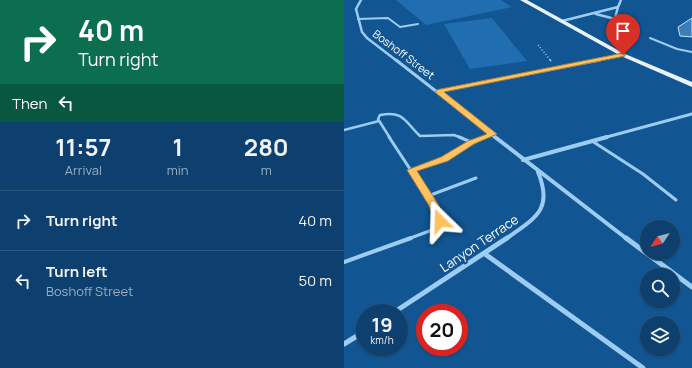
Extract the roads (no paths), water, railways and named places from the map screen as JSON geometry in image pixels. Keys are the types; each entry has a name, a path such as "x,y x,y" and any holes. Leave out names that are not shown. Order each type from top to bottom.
{"main road":[{"path":"523,0 623,55 692,85"}],"street":[{"path":"358,19 356,9 361,0"},
{"path":"611,33 621,0"},
{"path":"562,21 618,7"},
{"path":"593,14 615,18"},
{"name":"Boshoff Street","path":"358,19 362,32 367,38 493,134 537,171 692,287"},
{"path":"438,91 558,69 623,55"},
{"path":"523,160 692,114"},
{"name":"Lanyon Terrace","path":"407,304 485,254 530,222 540,211 544,201 544,189 537,171"},
{"path":"485,254 643,368"},
{"path":"344,344 356,337"}],"lane":[{"path":"358,19 388,18 400,27 418,24"},
{"path":"650,38 677,49 692,52"},
{"path":"344,262 432,230 440,221 438,214 428,196 379,121 378,119 380,115 397,113 402,115 420,136 454,135 471,142"},
{"path":"344,130 379,121"},
{"path":"412,170 449,157 471,142 493,134"},
{"path":"592,141 643,174 676,200"},
{"path":"428,196 476,178"}]}
